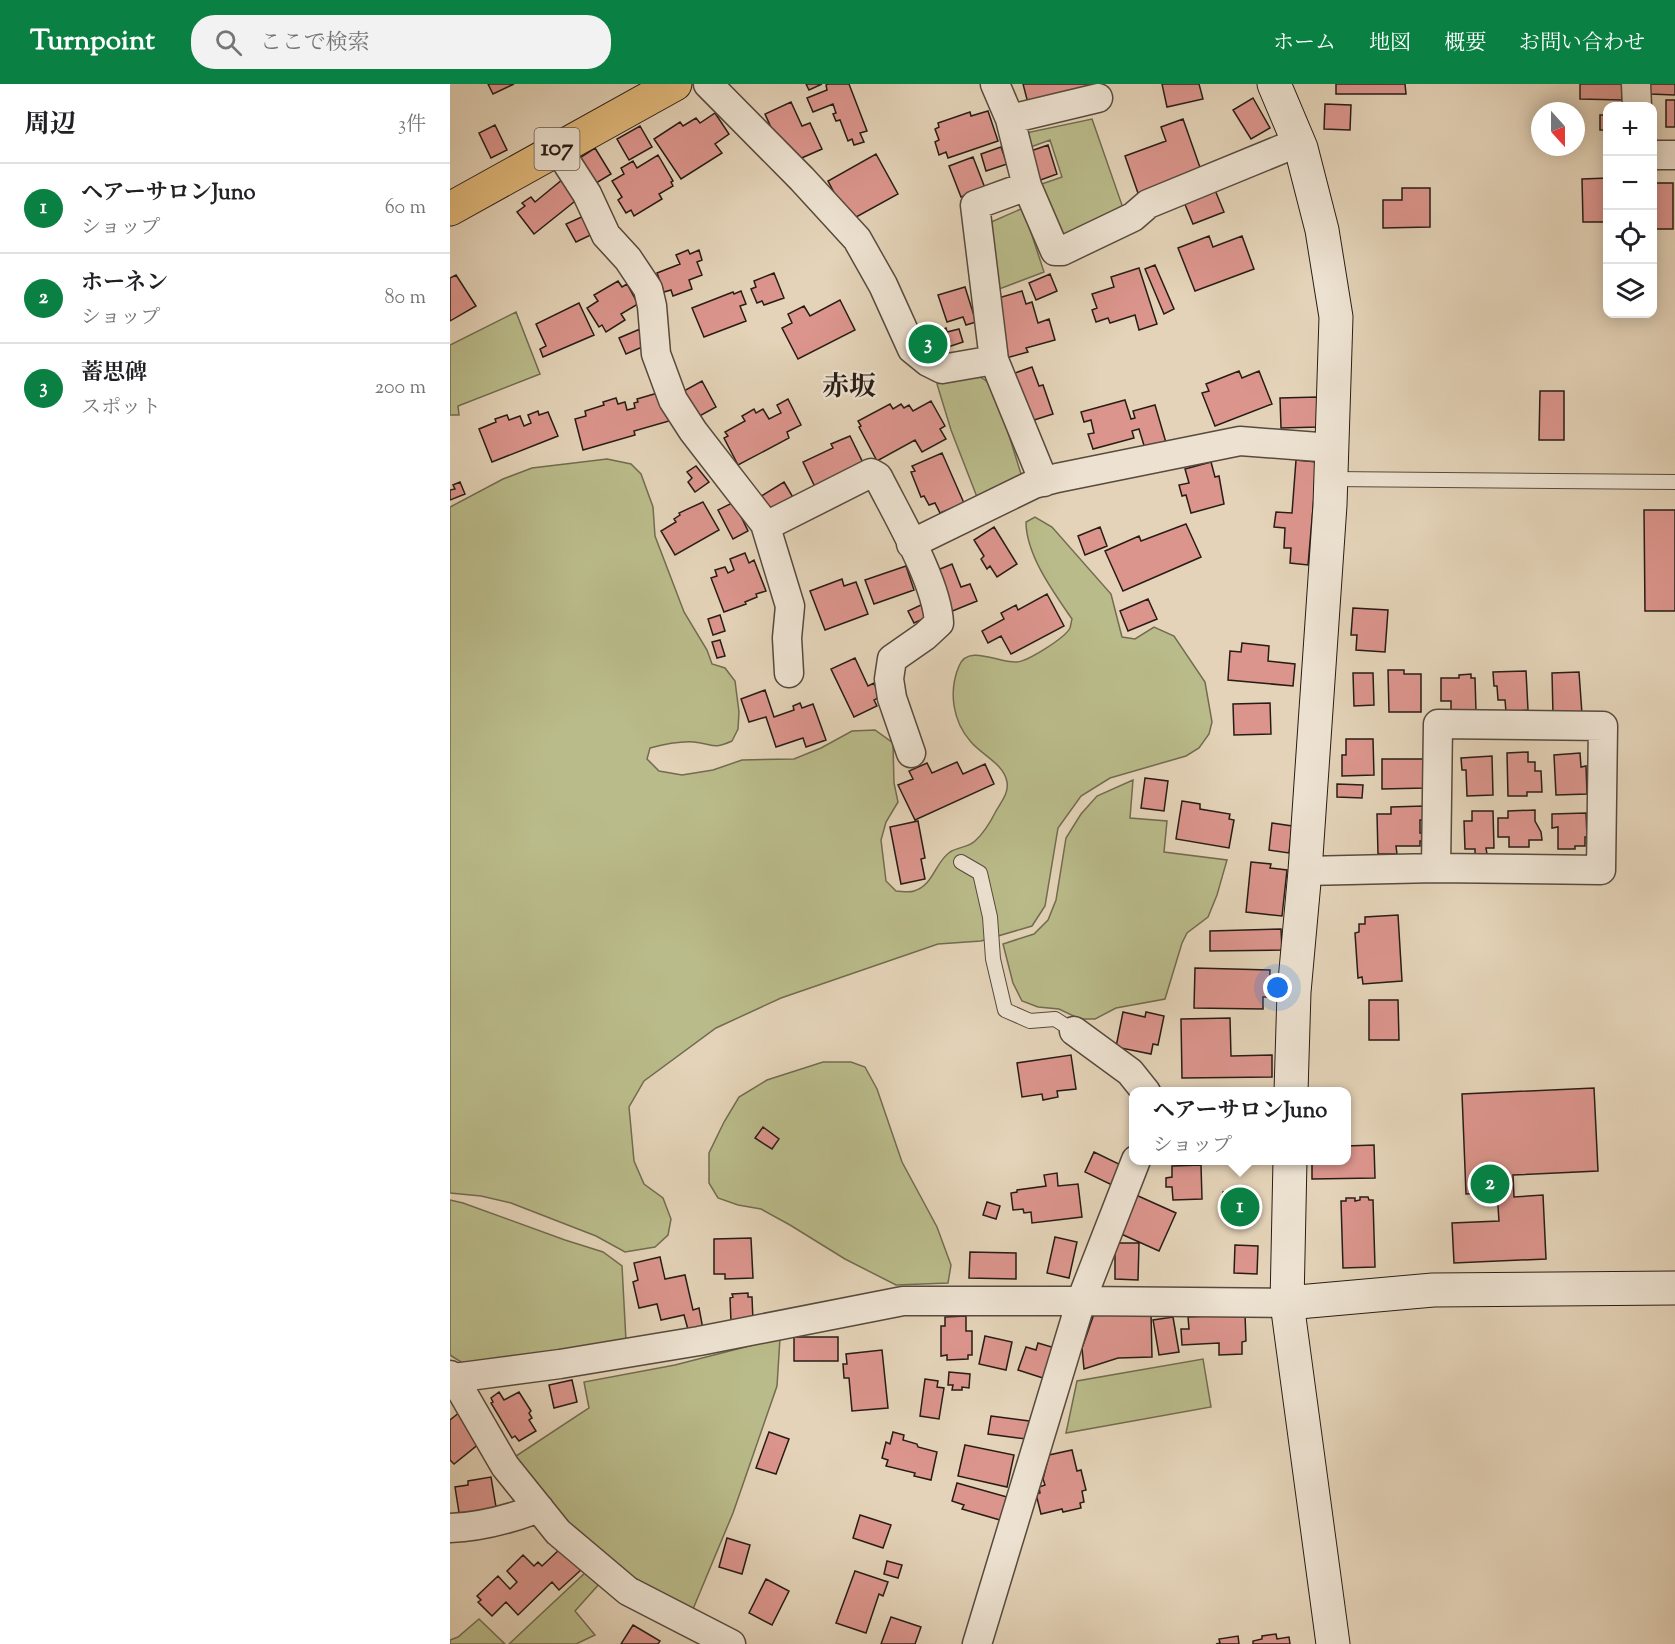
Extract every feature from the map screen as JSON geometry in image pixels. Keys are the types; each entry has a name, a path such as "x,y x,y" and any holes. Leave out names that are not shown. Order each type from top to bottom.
{"highway":[{"name":"107","path":"450,209 666,86"}],"street":[{"path":"708,84 802,179 857,239 883,285 912,349 928,362 942,369 994,360"},
{"path":"995,84 1010,119 1027,186 1055,251 1062,251 1133,217 1148,204 1299,142"},
{"path":"1274,84 1299,142 1322,230 1336,317 1331,464 1305,871 1294,992 1291,1087"},
{"path":"1636,84 1637,102"},
{"path":"1010,119 1098,98"},
{"path":"558,148 587,194 606,235 628,259 648,289 652,306 656,354 673,400 693,431 765,524 790,606 787,638 789,673"},
{"path":"1657,155 1675,155"},
{"path":"1027,186 975,205 994,360 1044,482"},
{"path":"911,544 1034,484 1240,441 1331,464"},
{"path":"765,524 774,522 872,473 878,477 926,574 939,613 939,623 925,636 892,659 889,679 891,698 911,753"},
{"path":"1305,871 1436,868 1601,870 1603,726 1438,724 1436,868"},
{"path":"1074,1031 1130,1072 1142,1087"},
{"path":"977,1644 1081,1300 1134,1165"},
{"path":"1290,1165 1287,1303 1333,1644"},
{"path":"731,1644 628,1591 558,1532 505,1466 452,1377 560,1364 699,1341 903,1301 1081,1300 1287,1303 1433,1290 1675,1288"},
{"path":"450,1528 465,1528 508,1520 539,1508"}],"lane":[{"path":"1331,464 1675,482"},
{"path":"961,862 980,873 990,917 993,959 1005,1010 1030,1021 1055,1019 1074,1031"}],"green space":[{"path":"1092,119 1123,208 1064,236 1036,186 1062,177 1050,140 1025,149 1021,134"},
{"path":"1023,208 1044,272 994,291 989,223"},
{"path":"516,312 540,374 458,406 459,415 450,415 450,345"},
{"path":"961,374 981,378 995,391 1022,477 977,497 951,430 937,384"},
{"path":"607,459 631,464 641,474 653,507 655,536 684,612 707,650 712,664 725,668 735,681 739,712 738,729 732,741 716,746 688,742 661,745 650,748 647,759 659,771 682,775 713,770 742,760 794,759 821,748 852,731 875,730 893,743 894,783 898,802 886,822 881,840 886,881 896,891 910,892 920,888 930,879 945,856 975,841 989,823 1007,790 1007,782 1002,770 971,742 956,716 954,686 963,659 977,655 1010,662 1022,661 1054,643 1070,628 1072,619 1042,573 1027,535 1026,522 1035,517 1052,527 1111,594 1122,637 1135,639 1154,627 1174,636 1205,682 1212,722 1209,734 1199,748 1186,756 1110,778 1081,796 1058,828 1045,906 1032,926 981,941 938,944 781,998 716,1028 644,1081 629,1107 634,1161 644,1184 663,1198 671,1219 668,1235 655,1247 625,1252 596,1236 511,1203 481,1196 450,1193 450,507 503,479 532,468"},
{"path":"1133,780 1130,818 1167,821 1164,852 1227,860 1208,917 1187,933 1165,999 1116,1008 1095,1019 1080,1019 1059,1009 1038,1007 1022,1001 1013,983 1003,944 1034,934 1048,920 1056,900 1066,838 1081,814 1097,796"},
{"path":"823,1062 851,1062 865,1067 877,1089 902,1162 937,1227 951,1265 948,1283 896,1285 845,1259 761,1209 738,1205 718,1198 709,1183 709,1153 739,1097 767,1080"},
{"path":"450,1200 603,1252 622,1266 626,1341 491,1363 461,1362 450,1355"},
{"path":"780,1338 777,1386 733,1513 693,1609 639,1583 550,1508 513,1458 589,1408 584,1382 675,1365"},
{"path":"1203,1359 1211,1407 1066,1433 1077,1381"},
{"path":"586,1572 600,1583 575,1611 595,1635 576,1644 509,1644"},
{"path":"479,1619 505,1644 450,1644 450,1640 458,1637"}],"building":[{"path":"488,84 514,84 493,94"},
{"path":"806,84 822,84 809,90"},
{"path":"849,84 867,131 860,133 864,142 854,145 852,139 848,141 840,120 836,121 833,114 836,113 833,104 813,112 807,98 827,90 826,85"},
{"path":"1023,84 1099,84 1028,103"},
{"path":"1162,84 1199,84 1203,99 1167,107"},
{"path":"1336,84 1405,84 1406,94 1336,94"},
{"path":"1580,84 1622,84 1622,100 1580,99"},
{"path":"1650,84 1675,84 1675,95 1650,94"},
{"path":"1253,98 1270,128 1251,139 1233,110"},
{"path":"1666,100 1675,100 1675,127 1666,127"},
{"path":"791,102 802,126 810,123 822,149 797,160 777,141 765,114"},
{"path":"1325,104 1351,105 1350,130 1324,129"},
{"path":"988,111 998,141 948,158 946,152 939,155 935,142 939,140 935,129 939,127 938,123 970,112 971,116"},
{"path":"715,113 729,134 715,144 722,153 681,179 654,139 680,122 683,126 696,118 700,123"},
{"path":"1600,115 1603,115 1603,130 1600,130"},
{"path":"1183,119 1202,173 1139,196 1125,156 1166,141 1161,127"},
{"path":"495,125 507,150 491,158 479,133"},
{"path":"640,126 652,147 629,160 617,139"},
{"path":"1048,145 1057,174 1035,182 1025,153"},
{"path":"1001,147 1007,164 986,171 981,154"},
{"path":"595,148 611,174 593,185 578,159"},
{"path":"876,154 898,194 849,221 828,181"},
{"path":"658,155 673,181 671,182 673,186 659,194 662,199 634,216 631,210 626,213 618,200 622,197 612,181 624,174 621,168 633,161 637,168"},
{"path":"973,157 985,188 961,197 949,166"},
{"path":"1603,178 1603,222 1583,222 1582,179"},
{"path":"563,179 579,198 534,234 517,212 525,206 522,203 531,197 535,202"},
{"path":"1657,183 1673,183 1673,229 1657,229"},
{"path":"1402,188 1430,188 1430,227 1383,228 1383,200 1402,200"},
{"path":"1215,190 1224,212 1193,224 1184,202"},
{"path":"586,215 595,233 576,242 566,224"},
{"path":"1209,236 1213,247 1242,236 1254,269 1195,291 1178,248"},
{"path":"688,250 690,254 699,250 702,260 697,262 702,275 689,280 692,289 673,296 671,290 664,292 657,273 680,264 676,255"},
{"path":"1155,265 1174,309 1164,314 1145,269"},
{"path":"1139,268 1157,324 1139,330 1135,315 1110,323 1108,318 1096,322 1092,310 1097,308 1092,294 1114,287 1111,277"},
{"path":"774,273 784,298 764,305 762,301 757,303 751,289 756,287 754,281"},
{"path":"1050,274 1057,291 1036,300 1029,283"},
{"path":"456,275 476,306 450,321 450,278"},
{"path":"618,281 622,287 627,284 638,304 621,314 625,320 606,332 602,325 599,327 587,308 598,301 594,295"},
{"path":"965,287 976,322 966,325 963,317 947,322 938,295"},
{"path":"741,291 746,304 740,306 746,321 704,337 692,308"},
{"path":"1022,291 1026,304 1032,302 1038,323 1049,319 1055,340 1026,348 1028,352 1006,358 995,299"},
{"path":"840,300 855,330 798,359 782,328 792,323 788,314 804,306 810,316"},
{"path":"579,303 594,335 543,357 540,349 546,346 536,324"},
{"path":"946,328 947,332 959,329 963,342 945,348 946,351 936,355 930,335"},
{"path":"640,329 647,345 626,354 619,338"},
{"path":"1032,367 1039,386 1043,385 1053,414 1031,421 1015,373"},
{"path":"1239,371 1242,378 1259,371 1272,404 1215,426 1202,393 1209,391 1206,384"},
{"path":"702,381 716,407 696,418 682,392"},
{"path":"1540,391 1564,391 1564,440 1539,440"},
{"path":"661,392 669,421 634,431 635,435 583,450 575,419 586,416 585,411 604,405 603,402 616,398 618,404 625,402 627,410 635,408 634,403 638,402 637,399"},
{"path":"1318,397 1319,427 1281,428 1280,398"},
{"path":"788,399 801,425 787,432 789,438 738,465 724,438 728,436 725,432 745,421 742,416 754,409 756,413 763,409 769,419 781,413 777,405"},
{"path":"1125,400 1131,419 1135,418 1133,411 1155,405 1167,446 1146,452 1139,429 1132,431 1134,438 1093,449 1088,434 1094,433 1091,420 1084,422 1081,412"},
{"path":"931,401 945,426 940,429 946,439 922,452 915,440 877,461 858,421 890,404 893,409 901,404 904,408 909,405 913,411"},
{"path":"538,411 539,415 548,412 558,436 492,462 479,429 507,415 509,420 520,416 524,426 531,423 528,415"},
{"path":"850,436 865,467 816,489 803,462 833,448 831,444"},
{"path":"942,453 964,503 940,513 935,503 929,505 924,496 921,497 911,472 915,471 912,466"},
{"path":"1296,460 1317,462 1308,565 1290,563 1291,548 1284,548 1285,528 1274,527 1276,512 1292,513"},
{"path":"1211,462 1215,477 1219,476 1224,504 1191,513 1186,495 1182,496 1179,485 1189,483 1185,469"},
{"path":"696,466 709,482 695,492 688,482 692,478 687,472"},
{"path":"460,482 465,494 450,500 450,490 455,489 453,485"},
{"path":"784,482 794,499 769,515 758,498"},
{"path":"703,502 719,530 675,555 661,531 676,522 674,519 680,515 679,513"},
{"path":"734,502 748,531 733,539 718,510"},
{"path":"1644,510 1675,510 1675,611 1645,611"},
{"path":"1186,524 1201,557 1123,591 1105,551 1139,536 1141,541"},
{"path":"994,527 1017,564 997,577 990,566 987,569 981,559 984,556 974,540"},
{"path":"1100,527 1107,546 1085,555 1078,536"},
{"path":"745,553 749,563 754,560 766,591 756,594 757,597 745,602 746,604 724,612 711,578 717,576 715,570 725,567 728,573 734,570 730,559"},
{"path":"952,564 961,587 970,584 977,601 950,612 933,572"},
{"path":"906,566 914,590 874,604 865,580"},
{"path":"842,579 844,586 856,582 868,614 825,630 810,591"},
{"path":"1047,594 1064,626 1011,654 1001,636 988,643 982,631 1004,619 1001,613 1016,605 1018,610"},
{"path":"1148,599 1157,619 1128,631 1120,611"},
{"path":"925,603 930,616 914,623 908,611"},
{"path":"1353,608 1388,610 1385,652 1356,650 1357,635 1351,635"},
{"path":"720,615 725,631 713,635 708,619"},
{"path":"720,640 725,656 717,658 712,642"},
{"path":"1242,643 1269,646 1268,661 1295,664 1293,686 1228,680 1230,651 1241,652"},
{"path":"855,658 868,686 874,683 880,697 874,700 877,706 854,717 831,669"},
{"path":"1388,670 1404,670 1404,674 1421,674 1421,712 1389,712"},
{"path":"1526,671 1528,710 1506,712 1505,700 1498,700 1493,672"},
{"path":"1579,672 1582,714 1553,715 1552,673"},
{"path":"1353,673 1373,673 1374,705 1354,706"},
{"path":"1471,674 1471,678 1475,678 1476,712 1451,713 1451,701 1441,701 1441,678 1459,678 1459,675"},
{"path":"765,690 774,717 794,710 793,706 800,703 802,708 813,704 826,740 806,747 803,738 776,747 766,717 749,722 741,699"},
{"path":"1270,703 1271,734 1234,735 1233,704"},
{"path":"1346,739 1373,739 1374,775 1342,776 1342,755 1346,755"},
{"path":"1528,752 1528,762 1535,762 1535,771 1541,771 1542,792 1527,792 1527,796 1508,796 1507,753"},
{"path":"1580,753 1581,767 1586,766 1587,794 1556,795 1554,755"},
{"path":"1492,756 1493,795 1467,796 1466,770 1462,770 1461,758"},
{"path":"1382,759 1424,759 1425,788 1382,789"},
{"path":"957,762 963,774 985,764 994,784 915,820 898,785 913,779 909,771 927,763 932,773"},
{"path":"1145,778 1168,781 1164,811 1141,808"},
{"path":"1337,784 1363,785 1362,798 1337,797"},
{"path":"1182,801 1200,804 1200,809 1230,814 1229,819 1234,820 1229,848 1176,839"},
{"path":"1424,806 1424,820 1420,820 1420,833 1424,833 1424,841 1420,841 1420,846 1396,846 1397,854 1378,854 1377,814 1391,814 1391,807"},
{"path":"1535,810 1535,821 1541,832 1542,840 1529,840 1529,847 1509,847 1509,837 1498,837 1498,818 1508,818 1508,811"},
{"path":"1472,811 1493,811 1494,848 1486,848 1487,854 1475,855 1475,849 1465,849 1464,821 1472,821"},
{"path":"1586,813 1585,846 1575,846 1575,849 1558,849 1558,827 1552,828 1552,814"},
{"path":"918,821 925,858 921,859 925,879 901,884 890,827"},
{"path":"1272,823 1292,826 1289,853 1269,850"},
{"path":"1251,862 1271,864 1270,868 1287,870 1282,916 1246,912"},
{"path":"1398,915 1402,981 1363,984 1362,977 1358,978 1355,933 1359,932 1359,924 1365,924 1365,917"},
{"path":"1281,929 1282,950 1210,951 1210,931"},
{"path":"1195,968 1270,970 1269,997 1263,997 1263,1009 1194,1008"},
{"path":"1369,1000 1398,1000 1399,1040 1369,1040"},
{"path":"1123,1012 1145,1017 1146,1012 1164,1016 1158,1045 1153,1044 1151,1054 1116,1047"},
{"path":"1230,1018 1231,1056 1272,1055 1272,1077 1182,1078 1181,1019"},
{"path":"1071,1055 1076,1089 1057,1091 1058,1097 1043,1100 1042,1094 1022,1097 1017,1063"},
{"path":"1594,1088 1598,1171 1513,1175 1514,1197 1543,1195 1546,1259 1454,1263 1452,1223 1499,1221 1497,1192 1466,1194 1462,1094"},
{"path":"763,1127 779,1139 772,1149 755,1138"},
{"path":"1374,1145 1375,1178 1312,1179 1312,1165 1351,1165 1351,1146"},
{"path":"1094,1152 1121,1165 1112,1185 1085,1172"},
{"path":"1201,1165 1202,1199 1173,1200 1172,1187 1166,1187 1166,1178 1172,1177 1172,1166"},
{"path":"1057,1173 1058,1186 1078,1184 1082,1217 1032,1223 1031,1212 1024,1213 1023,1209 1013,1210 1011,1193 1046,1186 1044,1175"},
{"path":"1230,1191 1230,1197 1257,1197 1258,1217 1223,1217 1223,1192"},
{"path":"1136,1195 1176,1213 1159,1251 1119,1233"},
{"path":"1360,1197 1373,1200 1375,1267 1343,1268 1341,1201 1346,1201 1346,1198 1360,1200"},
{"path":"987,1202 1000,1206 996,1219 983,1215"},
{"path":"1055,1237 1077,1242 1069,1278 1047,1273"},
{"path":"751,1238 753,1278 725,1279 725,1274 714,1274 714,1239"},
{"path":"1115,1243 1139,1243 1138,1280 1115,1279"},
{"path":"1235,1245 1258,1246 1257,1274 1234,1273"},
{"path":"970,1252 1016,1253 1016,1279 969,1278"},
{"path":"660,1257 665,1279 685,1275 693,1310 699,1308 703,1329 689,1333 684,1315 661,1320 657,1304 639,1308 633,1282 638,1280 634,1263"},
{"path":"748,1293 748,1297 752,1297 753,1321 731,1322 730,1298 733,1297 732,1294"},
{"path":"1151,1312 1152,1357 1118,1358 1084,1369 1082,1348 1094,1314"},
{"path":"1245,1314 1246,1341 1242,1342 1242,1354 1219,1355 1219,1343 1182,1345 1181,1329 1189,1329 1188,1317"},
{"path":"966,1316 966,1331 972,1331 972,1355 968,1355 968,1359 947,1360 947,1355 941,1356 941,1326 945,1326 945,1317"},
{"path":"1173,1317 1179,1352 1159,1355 1153,1320"},
{"path":"985,1336 1012,1342 1006,1370 979,1364"},
{"path":"794,1337 838,1337 838,1361 794,1361"},
{"path":"1038,1343 1055,1348 1046,1379 1018,1370 1026,1347 1036,1350"},
{"path":"882,1350 888,1408 852,1411 849,1378 844,1378 843,1364 847,1364 846,1354"},
{"path":"949,1372 970,1374 969,1388 962,1387 962,1390 952,1390 953,1385 948,1385"},
{"path":"925,1379 938,1381 937,1387 944,1388 939,1419 920,1416"},
{"path":"572,1380 577,1402 554,1408 549,1385"},
{"path":"499,1392 504,1400 519,1392 531,1411 529,1413 532,1418 529,1420 536,1431 519,1441 515,1436 512,1438 491,1403 493,1402 491,1398"},
{"path":"460,1412 480,1443 454,1464 450,1460 450,1420"},
{"path":"991,1416 1029,1421 1026,1439 988,1434"},
{"path":"769,1432 789,1439 776,1474 756,1468"},
{"path":"893,1432 904,1435 903,1440 917,1444 918,1447 937,1452 931,1480 914,1476 915,1473 886,1466 888,1460 882,1458 886,1442 890,1444"},
{"path":"965,1445 1014,1455 1007,1487 958,1476"},
{"path":"1072,1450 1077,1471 1081,1470 1086,1490 1082,1491 1084,1502 1080,1503 1081,1508 1063,1512 1062,1509 1041,1514 1036,1494 1040,1493 1039,1487 1045,1485 1043,1479 1049,1455"},
{"path":"491,1477 497,1513 460,1519 455,1487 468,1485 468,1481"},
{"path":"957,1483 1007,1497 1000,1520 962,1509 964,1505 952,1501"},
{"path":"860,1515 891,1525 883,1548 853,1538"},
{"path":"727,1538 750,1545 742,1574 719,1567"},
{"path":"561,1548 582,1569 559,1590 552,1582 518,1615 506,1602 492,1616 478,1602 481,1600 477,1596 498,1576 510,1589 517,1582 507,1571 523,1555 534,1566 538,1562 542,1566"},
{"path":"887,1561 902,1565 898,1578 884,1574"},
{"path":"855,1571 888,1582 883,1596 879,1594 866,1633 836,1623"},
{"path":"766,1579 789,1591 772,1625 749,1613"},
{"path":"891,1617 921,1627 915,1644 881,1644"},
{"path":"633,1625 660,1641 658,1644 621,1644"},
{"path":"1276,1634 1277,1639 1289,1637 1290,1644 1253,1644 1253,1641 1262,1639 1262,1636"},
{"path":"1238,1636 1239,1644 1216,1644 1220,1643 1219,1639"}],"place":[{"name":"蓄思碑","path":"928,344"},
{"name":"ホーネン","path":"1490,1184"},
{"name":"ヘアーサロンJuno","path":"1240,1207"}],"district":[{"name":"赤坂","path":"849,388"}]}
